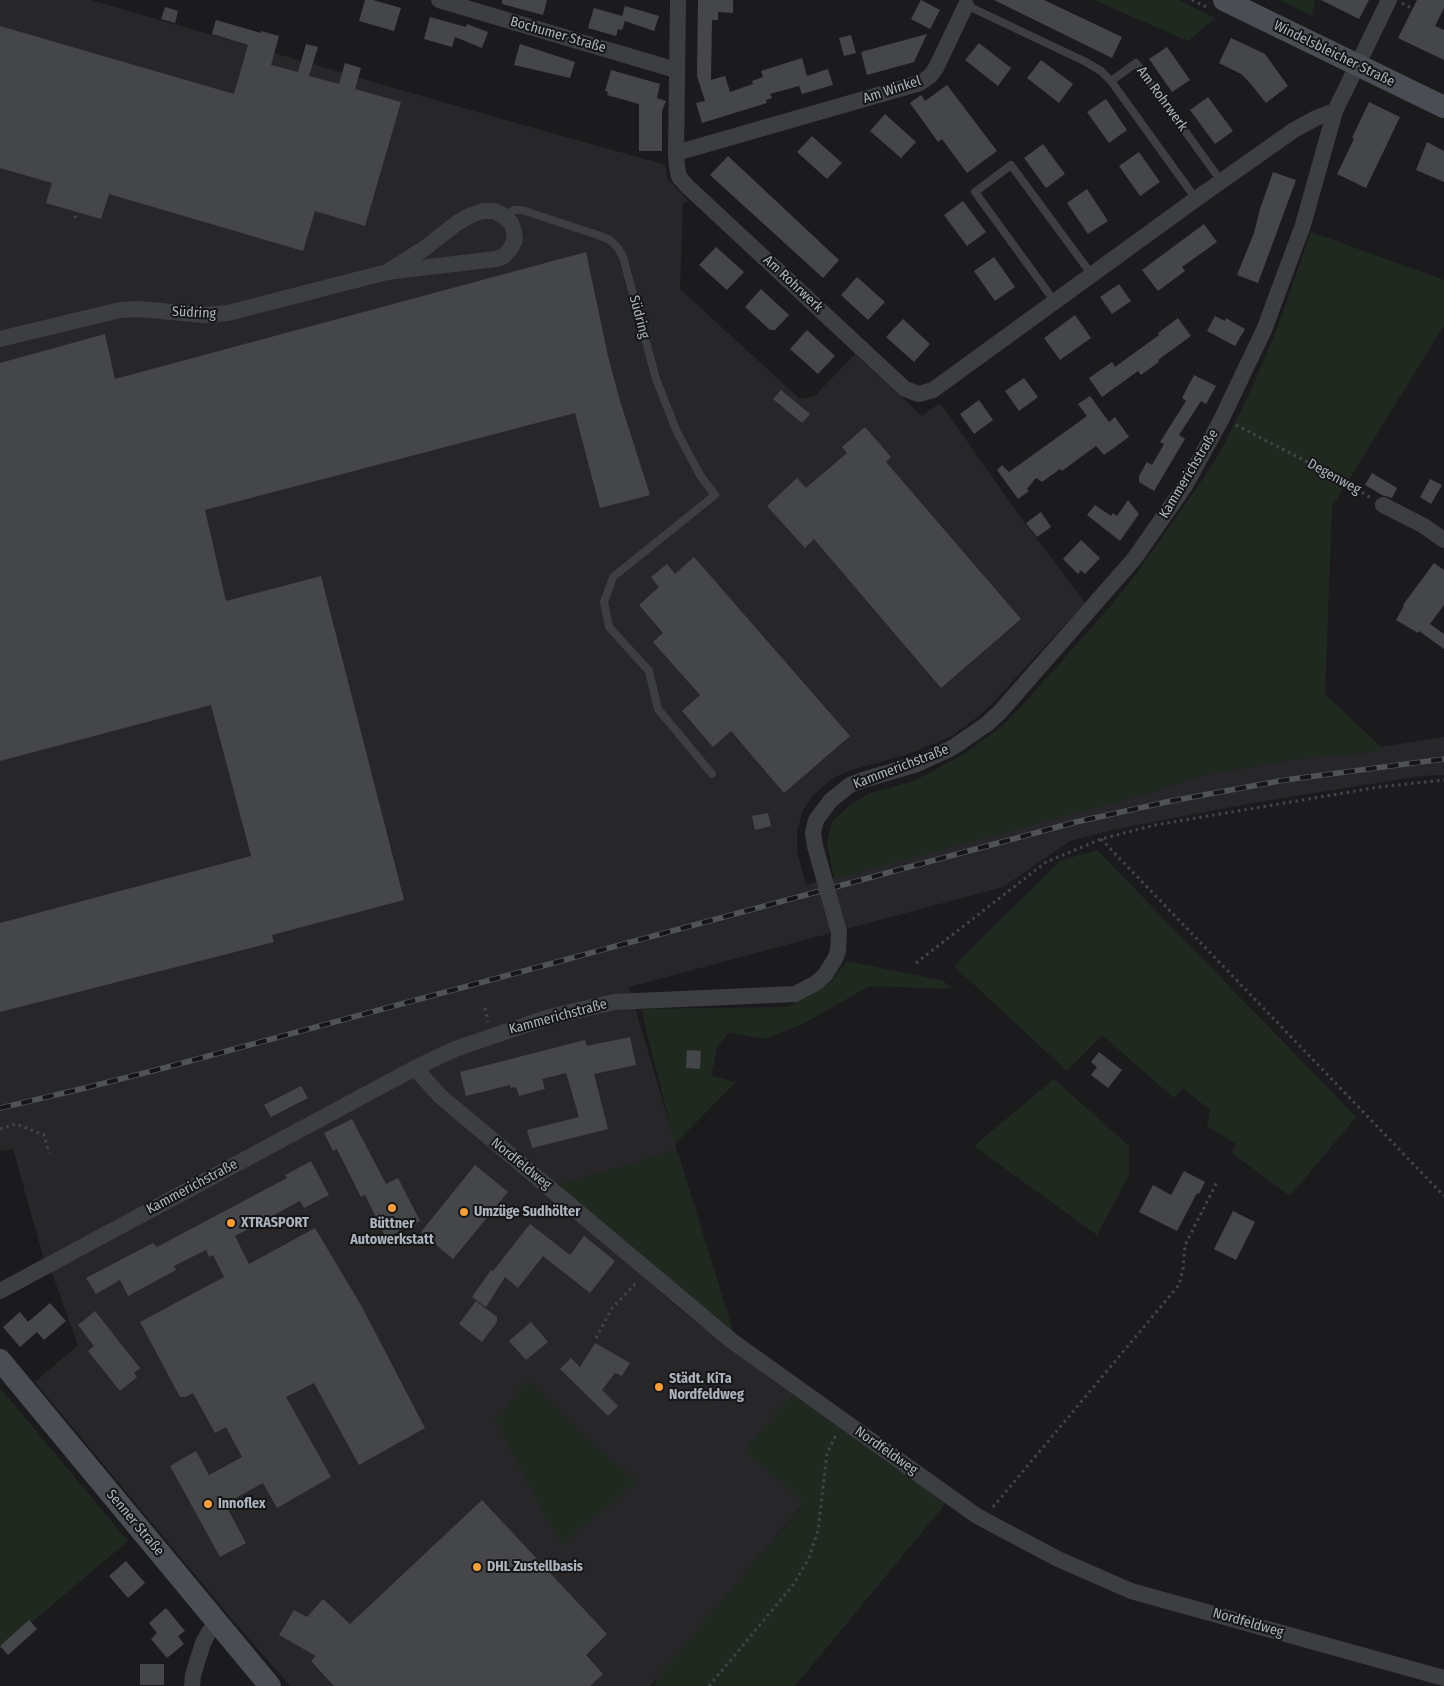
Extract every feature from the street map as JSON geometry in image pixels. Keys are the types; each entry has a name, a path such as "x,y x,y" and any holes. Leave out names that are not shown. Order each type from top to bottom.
{"street":[{"name":"Bochumer Straße","path":"439,0 676,70"},
{"name":"Am Rohrwerk","path":"678,0 676,153 680,177 687,186 911,392 925,393 933,390 1294,130 1316,118 1335,111"},
{"name":"Windelsbleicher Straße","path":"1224,0 1444,106"},
{"name":"Kammerichstraße","path":"0,1291 415,1068 454,1049 549,1017 604,1003 629,1000 795,994 816,983 825,975 838,951 838,932 815,846 813,833 816,820 831,800 850,785 917,764 952,748 987,724 1000,712 1134,559 1185,486 1222,418 1264,330 1303,225 1335,111 1389,0"},
{"name":"Am Winkel","path":"676,153 920,83 930,76 936,68 966,5"},
{"name":"Südring","path":"0,339 120,310 146,309 203,315 228,313 387,272 496,259 504,256 515,240 511,223 504,216 494,211 483,211 470,215 425,248 387,272"},
{"path":"1382,505 1424,526 1444,540"},
{"name":"Nordfeldweg","path":"415,1068 440,1096 732,1341 983,1519 1058,1559 1131,1591 1444,1678"},
{"name":"Senner Straße","path":"0,1360 270,1686"},
{"path":"192,1686 202,1643 217,1623"}],"lane":[{"name":"Am Winkel","path":"966,5 1086,62 1111,81"},
{"name":"Am Rohrwerk","path":"1111,81 1136,63 1221,181"},
{"path":"1111,81 1196,199"},
{"path":"1055,302 975,192 1012,165 1092,275"},
{"name":"Südring","path":"504,216 514,210 522,210 601,236 610,240 618,248 623,257 656,378 677,432 700,475 715,495 613,577 604,602 609,627 649,671 658,709 712,774"}],"path":[{"path":"75,218 77,212"},
{"name":"Degenweg","path":"1222,418 1344,481 1382,505"},
{"path":"916,964 1046,862 1101,839 1155,825 1379,787 1444,780"},
{"path":"1101,839 1444,1196"},
{"path":"0,1129 16,1124 44,1135 49,1153"},
{"path":"983,1519 1179,1285 1183,1269 1185,1245 1217,1182"},
{"path":"596,1338 612,1308 649,1271"},
{"path":"709,1686 793,1585 808,1560 818,1531 828,1453 843,1421"}],"shaded area":[{"path":"0,0 91,0 666,165 667,178 688,201 683,203 680,289 800,399 815,396 855,354 922,416 940,403 1019,515 1085,603 984,712 952,736 909,754 848,771 832,779 814,794 803,810 797,831 797,852 806,885 1139,796 1200,776 1289,760 1379,751 1381,747 1444,737 1444,775 1420,776 1252,803 1112,830 1070,841 1003,887 629,987 677,1150 557,1186 624,1259 676,1306 793,1395 744,1450 805,1502 650,1686 290,1686 230,1617 35,1382 78,1345 52,1273 43,1256 13,1149 0,1151","holes":["529,1380 580,1432 637,1482 495,1422"]},
{"path":"1094,0 1179,0 1215,18 1188,41"},
{"path":"1280,0 1315,0 1312,16"},
{"path":"1311,232 1444,280 1444,325 1332,507 1325,694 1381,747 1379,751 1289,760 1200,776 1139,796 834,879 827,842 832,822 848,807 868,794 914,781 964,754 1001,727 1101,617 1134,577 1210,469 1225,443 1251,390 1277,329"},
{"path":"1097,850 1356,1117 1290,1196 1232,1153 1236,1144 1207,1126 1210,1110 1183,1088 1174,1098 1102,1035 1067,1071 954,966 1060,861"},
{"path":"847,961 943,981 953,989 869,986 803,1024 765,1039 729,1032 717,1047 711,1076 736,1082 675,1144 641,1009 788,1007 830,983"},
{"path":"1054,1079 1129,1146 1129,1175 1097,1235 974,1146"},
{"path":"677,1150 735,1337 557,1186"},
{"path":"528,1379 580,1432 637,1482 561,1545 495,1422"},
{"path":"0,1388 128,1541 0,1649"},
{"path":"793,1395 946,1503 795,1686 655,1686 657,1677 805,1503 744,1450"}],"building":[{"path":"365,0 373,0 401,8 394,31 359,21"},
{"path":"502,0 547,0 543,15 502,4"},
{"path":"698,0 733,0 733,13 718,12 718,20 712,20 711,80 725,76 730,92 753,84 752,81 763,77 761,71 802,58 807,76 828,69 833,85 802,94 799,86 770,94 772,98 766,100 767,103 702,123 696,103 705,101 697,76"},
{"path":"921,0 940,10 930,29 911,19"},
{"path":"994,0 1044,0 1122,37 1112,58"},
{"path":"1321,0 1369,0 1359,19"},
{"path":"1417,0 1444,0 1444,8 1435,26 1444,30 1444,60 1398,38"},
{"path":"625,6 659,16 654,31 625,21 622,30 618,29 616,36 588,28 594,8 622,16"},
{"path":"165,7 178,11 175,23 161,19"},
{"path":"430,17 466,27 467,24 488,32 482,48 455,37 452,47 424,39"},
{"path":"216,20 261,33 261,31 279,36 271,65 298,72 306,44 318,47 309,76 339,84 345,63 361,68 355,89 401,102 365,226 315,211 303,251 109,194 101,219 46,203 52,183 0,168 0,26 234,94 248,45 212,34"},
{"path":"927,34 914,62 867,75 861,52"},
{"path":"851,35 856,53 844,56 839,38"},
{"path":"1231,38 1265,54 1288,86 1266,103 1241,74 1219,63"},
{"path":"979,43 1011,68 998,86 965,60"},
{"path":"520,44 575,62 570,78 514,65"},
{"path":"1167,47 1190,80 1172,92 1149,59"},
{"path":"1041,60 1073,84 1059,103 1027,78"},
{"path":"611,70 660,84 657,98 666,101 662,111 662,151 639,151 639,104 607,95 608,92 605,91"},
{"path":"947,85 997,151 967,173 942,139 938,142 910,103 921,95 925,101"},
{"path":"1208,97 1233,131 1215,144 1190,110"},
{"path":"1106,99 1127,130 1109,143 1087,112"},
{"path":"1369,102 1400,117 1366,188 1337,174"},
{"path":"885,114 916,142 901,158 870,131"},
{"path":"812,136 842,163 827,179 797,152"},
{"path":"1427,142 1444,151 1444,182 1416,170"},
{"path":"1043,144 1065,174 1046,188 1024,158"},
{"path":"1139,152 1160,182 1140,196 1119,166"},
{"path":"728,156 839,260 823,278 710,175"},
{"path":"1273,172 1296,180 1258,283 1237,275 1254,233"},
{"path":"1087,189 1108,221 1088,234 1067,203"},
{"path":"963,201 986,232 967,246 944,215"},
{"path":"1204,224 1217,242 1182,267 1185,271 1158,291 1142,270"},
{"path":"716,247 744,272 727,290 699,265"},
{"path":"586,252 608,356 620,401 650,495 600,508 575,413 205,510 226,601 321,576 404,900 272,935 274,942 0,1012 0,923 251,856 211,705 0,761 0,363 105,334 115,379"},
{"path":"994,257 1015,287 995,301 974,271"},
{"path":"857,277 885,302 868,320 841,295"},
{"path":"1119,284 1131,301 1112,314 1100,297"},
{"path":"761,289 789,315 775,330 770,330 745,307"},
{"path":"1075,315 1091,338 1060,360 1044,338"},
{"path":"1215,316 1225,321 1226,318 1245,329 1235,346 1207,331"},
{"path":"1178,318 1191,336 1141,375 1138,371 1102,397 1089,378 1112,362 1115,367 1159,335 1158,333"},
{"path":"903,319 930,344 914,362 886,337"},
{"path":"807,330 835,356 818,374 790,349"},
{"path":"1194,375 1216,386 1206,404 1201,401 1179,435 1185,439 1154,491 1139,482 1139,476 1147,462 1152,465 1164,444 1160,442 1186,401 1182,398"},
{"path":"1024,378 1038,397 1019,411 1005,391"},
{"path":"781,390 810,414 802,423 773,399"},
{"path":"1090,396 1109,422 1115,417 1129,437 1104,455 1096,446 1062,471 1060,469 1042,482 1036,478 1027,489 1029,491 1018,499 997,470 1002,465 1009,472 1087,416 1078,404"},
{"path":"979,400 993,420 974,434 960,414"},
{"path":"865,427 891,457 886,462 1021,619 941,688 814,539 805,548 767,506 797,478 806,488 847,453 842,447"},
{"path":"1372,473 1397,488 1392,498 1382,495 1365,485"},
{"path":"1430,479 1442,485 1431,504 1420,497"},
{"path":"1128,500 1139,514 1120,541 1087,515 1095,505 1111,516 1113,513 1117,516"},
{"path":"1041,512 1051,527 1037,537 1026,523"},
{"path":"1081,540 1100,558 1085,574 1081,570 1078,574 1063,559"},
{"path":"694,557 850,736 784,793 731,731 713,747 682,711 700,695 653,642 663,633 639,605 659,587 651,577 667,564 675,574"},
{"path":"1434,563 1444,570 1444,605 1430,624 1444,634 1444,649 1419,631 1418,633 1396,620 1403,605"},
{"path":"768,813 771,826 755,830 752,816"},
{"path":"630,1037 636,1065 594,1074 608,1129 532,1148 527,1130 579,1117 566,1073 542,1079 545,1089 519,1096 516,1087 511,1088 510,1085 466,1096 460,1072 585,1040 587,1046"},
{"path":"687,1050 701,1051 700,1069 686,1068"},
{"path":"1099,1052 1122,1070 1108,1088 1091,1075 1097,1067 1091,1062"},
{"path":"301,1086 308,1098 271,1117 264,1105"},
{"path":"352,1119 386,1184 398,1178 420,1221 386,1238 365,1195 361,1197 337,1149 333,1151 324,1133"},
{"path":"311,1161 329,1195 304,1208 300,1201 235,1236 249,1264 315,1228 362,1307 425,1428 359,1465 314,1383 286,1397 331,1477 277,1508 263,1483 225,1504 246,1543 220,1557 170,1466 196,1451 209,1475 242,1457 226,1427 215,1433 193,1393 180,1397 140,1322 224,1277 213,1255 209,1257 206,1250 174,1266 176,1270 128,1296 120,1280 96,1294 86,1278 153,1243 157,1247 287,1178 285,1175"},
{"name":"Umzüge Sudhölter","path":"475,1165 508,1192 453,1259 421,1232"},
{"path":"1184,1171 1205,1182 1177,1231 1139,1212 1153,1185 1171,1195"},
{"path":"1233,1211 1255,1222 1236,1260 1214,1249"},
{"path":"530,1224 570,1255 584,1236 615,1261 590,1293 543,1256 518,1288 505,1277 486,1307 472,1297 491,1270 493,1271"},
{"path":"476,1301 497,1317 497,1322 482,1342 459,1324"},
{"path":"50,1303 66,1321 44,1340 37,1332 20,1347 3,1327 20,1312 28,1322"},
{"path":"95,1311 140,1368 134,1373 137,1377 120,1391 88,1351 94,1346 78,1325"},
{"path":"531,1322 548,1342 526,1360 509,1341"},
{"path":"595,1343 630,1363 622,1376 615,1373 602,1390 618,1406 608,1416 560,1369 571,1358 580,1367"},
{"name":"DHL Zustellbasis","path":"482,1500 607,1634 586,1655 603,1674 590,1686 334,1686 311,1661 316,1656 279,1635 294,1610 307,1617 323,1599 350,1624"},
{"path":"126,1561 145,1583 128,1598 109,1576"},
{"path":"166,1608 185,1631 178,1636 184,1644 167,1658 151,1639 157,1633 149,1623"},
{"path":"29,1620 37,1629 8,1655 0,1646"},
{"path":"140,1664 164,1664 164,1685 140,1685"}],"railway":[{"path":"0,1108 164,1068 1076,822 1171,801 1285,780 1444,759"}],"place":[{"name":"Büttner Autowerkstatt","path":"392,1208"},
{"name":"Umzüge Sudhölter","path":"464,1212"},
{"name":"XTRASPORT","path":"231,1223"},
{"name":"Städt. KiTa Nordfeldweg","path":"659,1387"},
{"name":"Innoflex","path":"208,1504"},
{"name":"DHL Zustellbasis","path":"477,1567"}]}
